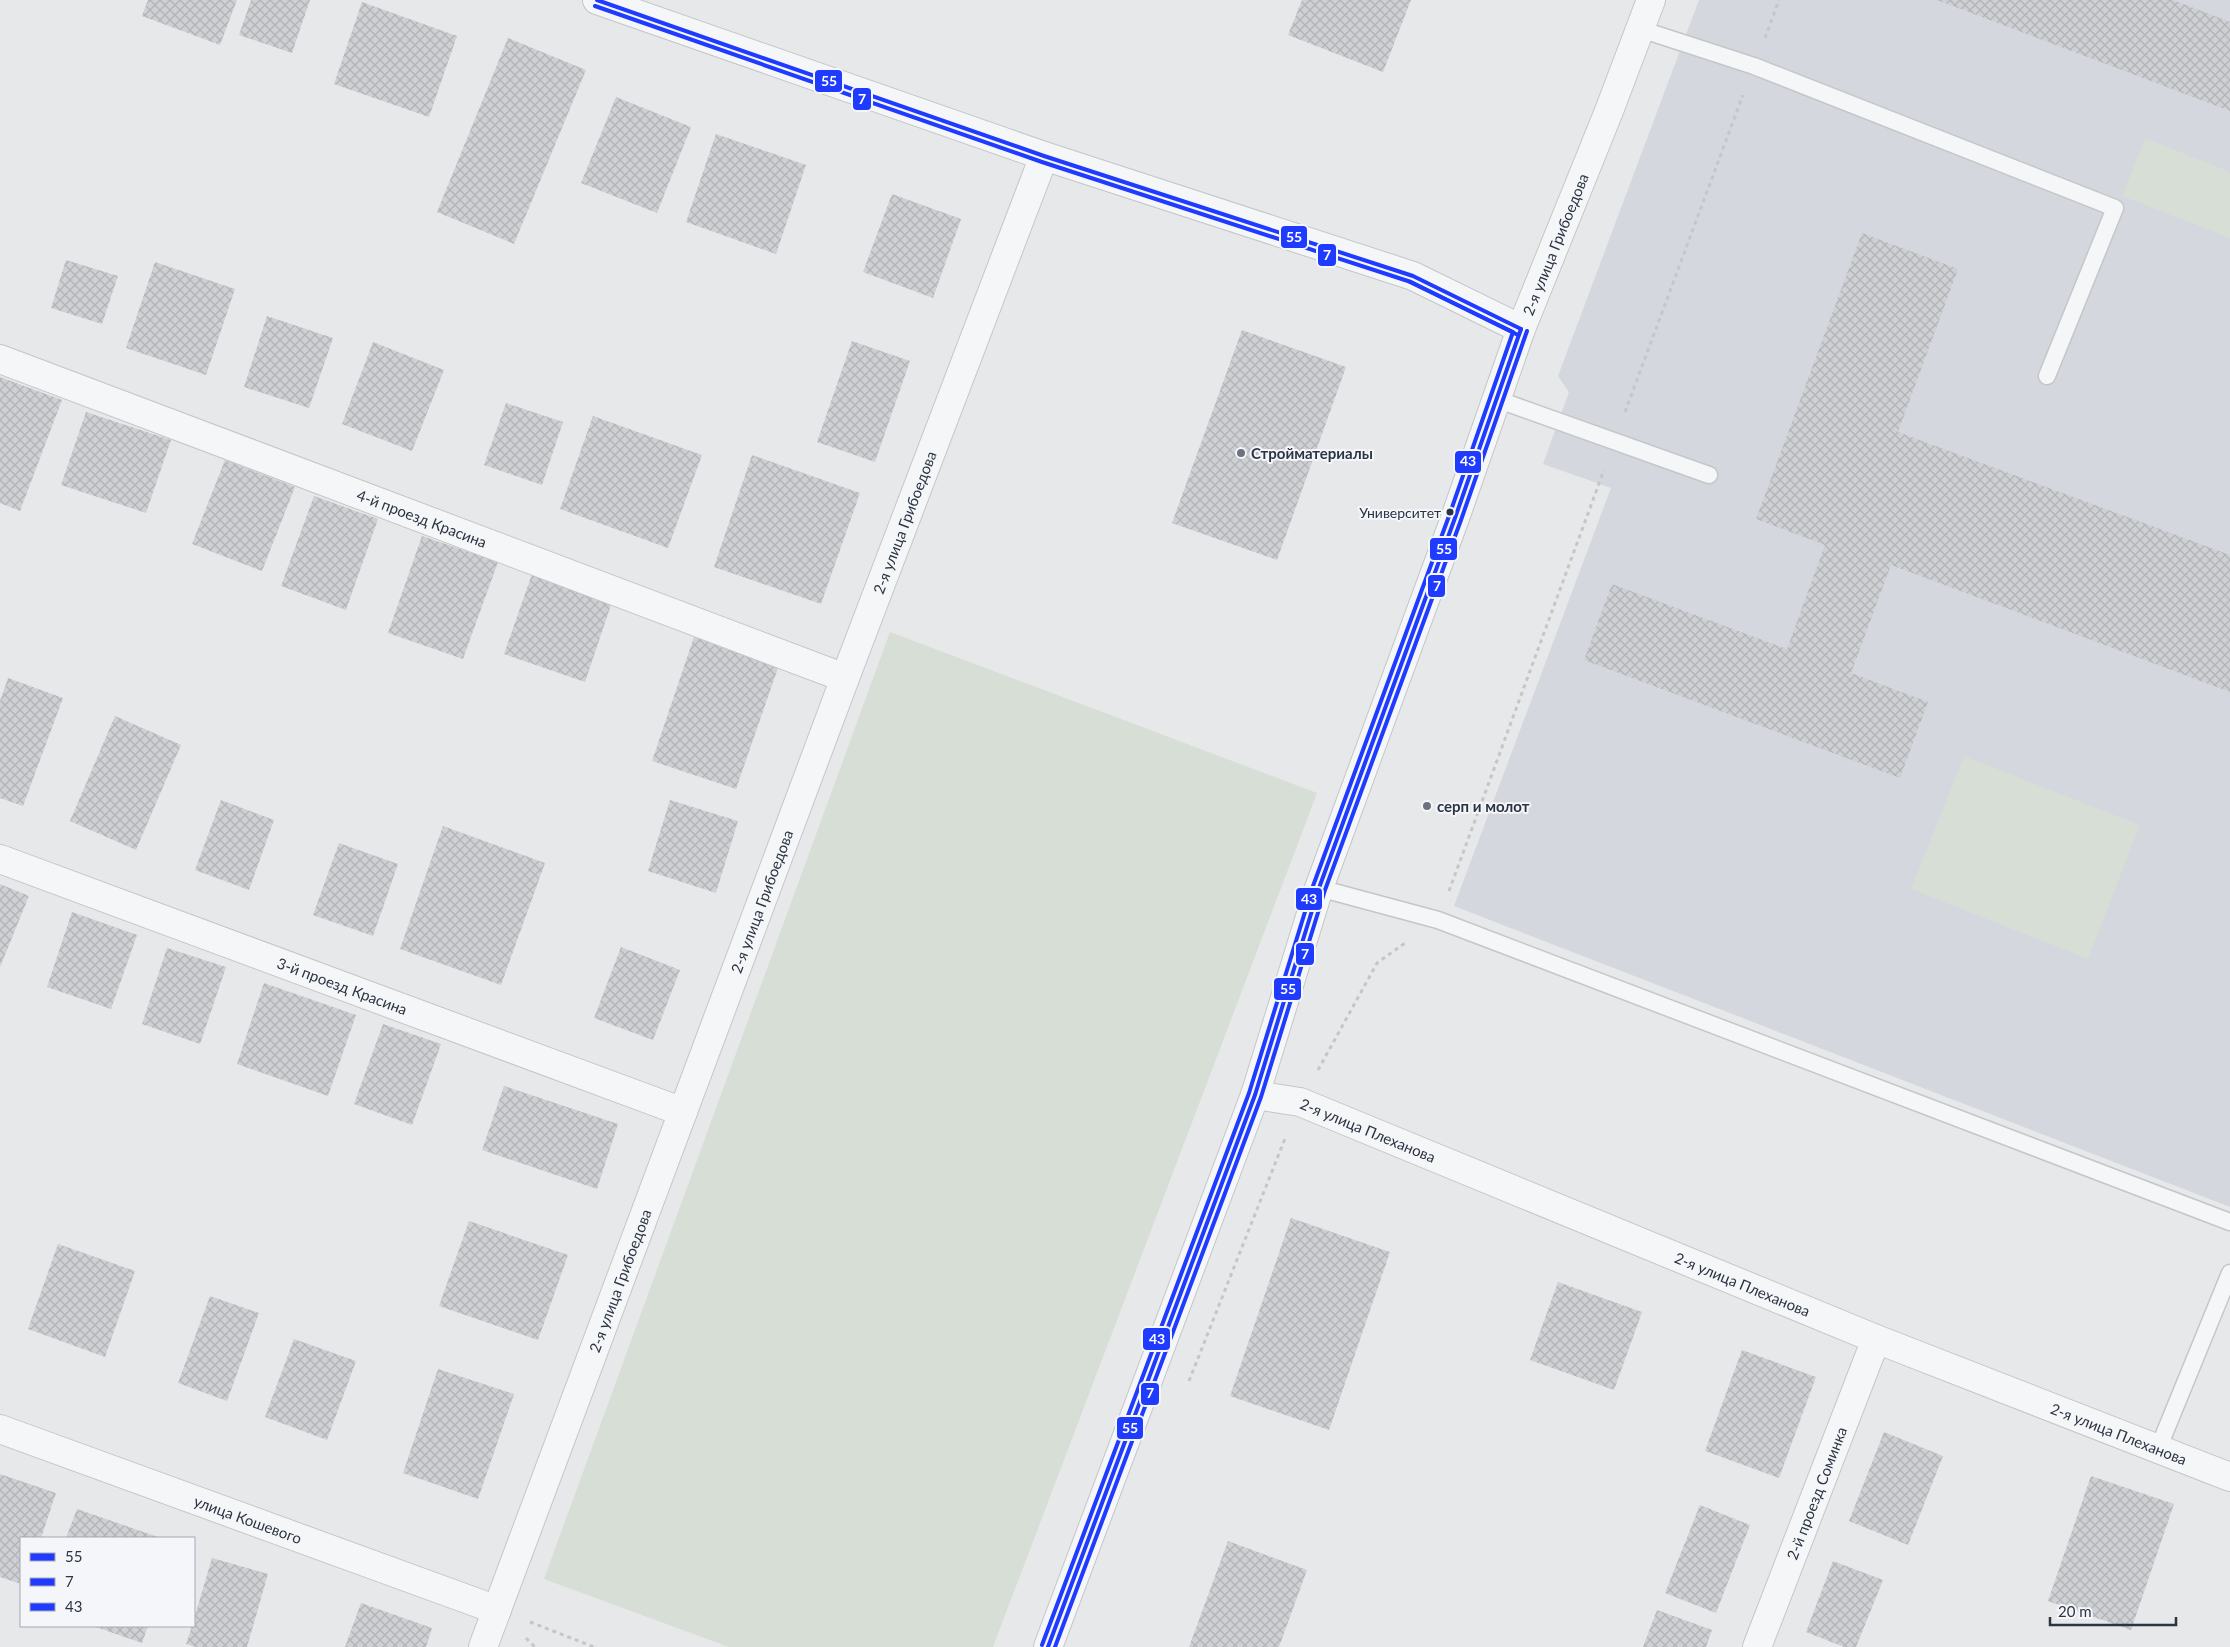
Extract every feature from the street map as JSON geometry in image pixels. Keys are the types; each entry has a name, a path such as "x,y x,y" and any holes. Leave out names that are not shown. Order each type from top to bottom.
{"street":[{"path":"597,0 1044,156 1413,276 1520,330"},
{"name":"2-я улица Грибоедова","path":"1048,1647 1255,1096 1320,888 1455,518 1520,330 1609,111 1651,0"},
{"name":"2-я улица Грибоедова","path":"482,1647 845,678 1044,156"},
{"name":"4-й проезд Красина","path":"0,359 845,678"},
{"name":"3-й проезд Красина","path":"0,859 684,1112"},
{"name":"2-я улица Плеханова","path":"1255,1096 1300,1102 1876,1340 2230,1477"},
{"name":"2-й проезд Соминка","path":"1757,1647 1876,1340"},
{"name":"улица Кошевого","path":"0,1429 497,1610"}],"lane":[{"path":"1640,29 1754,66 2115,208 2047,376"},
{"path":"1496,399 1709,475"},
{"path":"1320,888 1438,920 2230,1222"},
{"path":"2158,1449 2230,1273"}],"path":[{"path":"1186,1388 1300,1102 1378,963 1438,920"},
{"path":"497,1610 594,1647"}],"shaded area":[{"path":"1699,0 2230,0 2230,1207 1454,906 1611,488 1543,464 1569,392 1558,376"},
{"path":"2145,138 2230,172 2230,238 2122,196"},
{"path":"890,632 1317,793 993,1647 729,1647 544,1579"},
{"path":"1964,756 2140,825 2088,959 1911,889"}],"building":[{"path":"148,0 237,0 220,45 142,16"},
{"path":"251,0 310,0 292,53 239,35"},
{"path":"1302,0 1411,0 1383,72 1288,35"},
{"path":"1937,0 2173,0 2230,22 2230,111"},
{"path":"362,2 457,36 429,117 334,84"},
{"path":"508,38 586,70 514,244 437,212"},
{"path":"616,97 691,127 657,213 581,183"},
{"path":"716,134 806,165 776,254 686,222"},
{"path":"892,194 961,219 933,298 863,272"},
{"path":"1862,233 1958,269 1898,432 2230,555 2230,692 1891,565 1851,673 1928,702 1900,778 1584,660 1612,584 1787,649 1825,545 1756,519"},
{"path":"66,260 118,276 102,324 51,308"},
{"path":"155,262 235,289 206,375 126,348"},
{"path":"267,316 333,338 309,408 244,387"},
{"path":"1242,330 1346,367 1277,560 1172,523"},
{"path":"852,341 910,361 875,462 817,442"},
{"path":"373,342 444,370 412,451 342,424"},
{"path":"0,377 62,400 20,511 0,503"},
{"path":"506,403 563,422 542,485 484,465"},
{"path":"86,412 171,440 146,513 61,485"},
{"path":"593,416 702,455 668,548 560,509"},
{"path":"752,455 860,493 821,604 714,567"},
{"path":"225,460 295,487 262,571 192,544"},
{"path":"314,496 378,519 346,610 281,586"},
{"path":"422,536 498,562 463,659 388,633"},
{"path":"532,574 612,602 585,682 504,654"},
{"path":"694,637 779,665 736,789 652,761"},
{"path":"8,678 63,698 23,806 0,798 0,701"},
{"path":"115,716 181,745 136,850 70,821"},
{"path":"221,800 274,820 249,890 195,870"},
{"path":"670,800 738,821 716,893 648,871"},
{"path":"443,826 545,863 501,985 400,949"},
{"path":"339,843 398,864 373,936 313,915"},
{"path":"0,884 29,896 0,967"},
{"path":"72,912 137,935 111,1009 47,987"},
{"path":"621,947 680,970 653,1040 594,1018"},
{"path":"167,948 226,967 200,1044 142,1024"},
{"path":"264,983 356,1015 328,1096 237,1064"},
{"path":"383,1024 441,1044 412,1125 354,1104"},
{"path":"504,1086 618,1124 597,1189 482,1150"},
{"path":"1291,1218 1390,1252 1329,1430 1230,1396"},
{"path":"469,1221 568,1255 538,1340 439,1306"},
{"path":"58,1244 135,1271 105,1357 28,1329"},
{"path":"1558,1282 1642,1312 1614,1390 1530,1360"},
{"path":"210,1296 259,1313 227,1401 178,1383"},
{"path":"294,1339 356,1361 327,1440 265,1417"},
{"path":"1742,1350 1816,1377 1779,1478 1705,1451"},
{"path":"438,1369 514,1394 478,1499 403,1473"},
{"path":"1884,1432 1943,1456 1908,1545 1849,1521"},
{"path":"0,1474 56,1493 41,1537 20,1537 20,1584 0,1577"},
{"path":"2091,1476 2174,1504 2131,1630 2048,1601"},
{"path":"1700,1505 1750,1525 1716,1613 1665,1593"},
{"path":"77,1509 158,1537 66,1537"},
{"path":"1228,1541 1307,1570 1279,1647 1189,1647"},
{"path":"212,1558 268,1574 247,1647 196,1647 186,1644 192,1627 195,1627 195,1616"},
{"path":"1833,1561 1883,1580 1856,1647 1844,1647 1806,1632"},
{"path":"361,1603 432,1628 426,1647 345,1647"},
{"path":"1657,1610 1712,1630 1706,1647 1643,1647"},
{"path":"96,1627 148,1627 142,1643"}],"transit line":[{"name":"55","path":"597,0 1044,156 1413,276 1521,329"},
{"name":"7","path":"595,6 1042,162 1411,282 1518,335"},
{"name":"43","path":"1042,1645 1249,1093 1313,886 1449,516 1513,332 1410,282"},
{"name":"55","path":"1048,1647 1255,1095 1319,888 1455,518 1521,329"},
{"name":"7","path":"1055,1647 1261,1097 1325,890 1461,520 1527,331"}],"place":[{"name":"Стройматериалы","path":"1241,453"},
{"name":"Университет","path":"1450,512"},
{"name":"серп и молот","path":"1427,806"}]}
